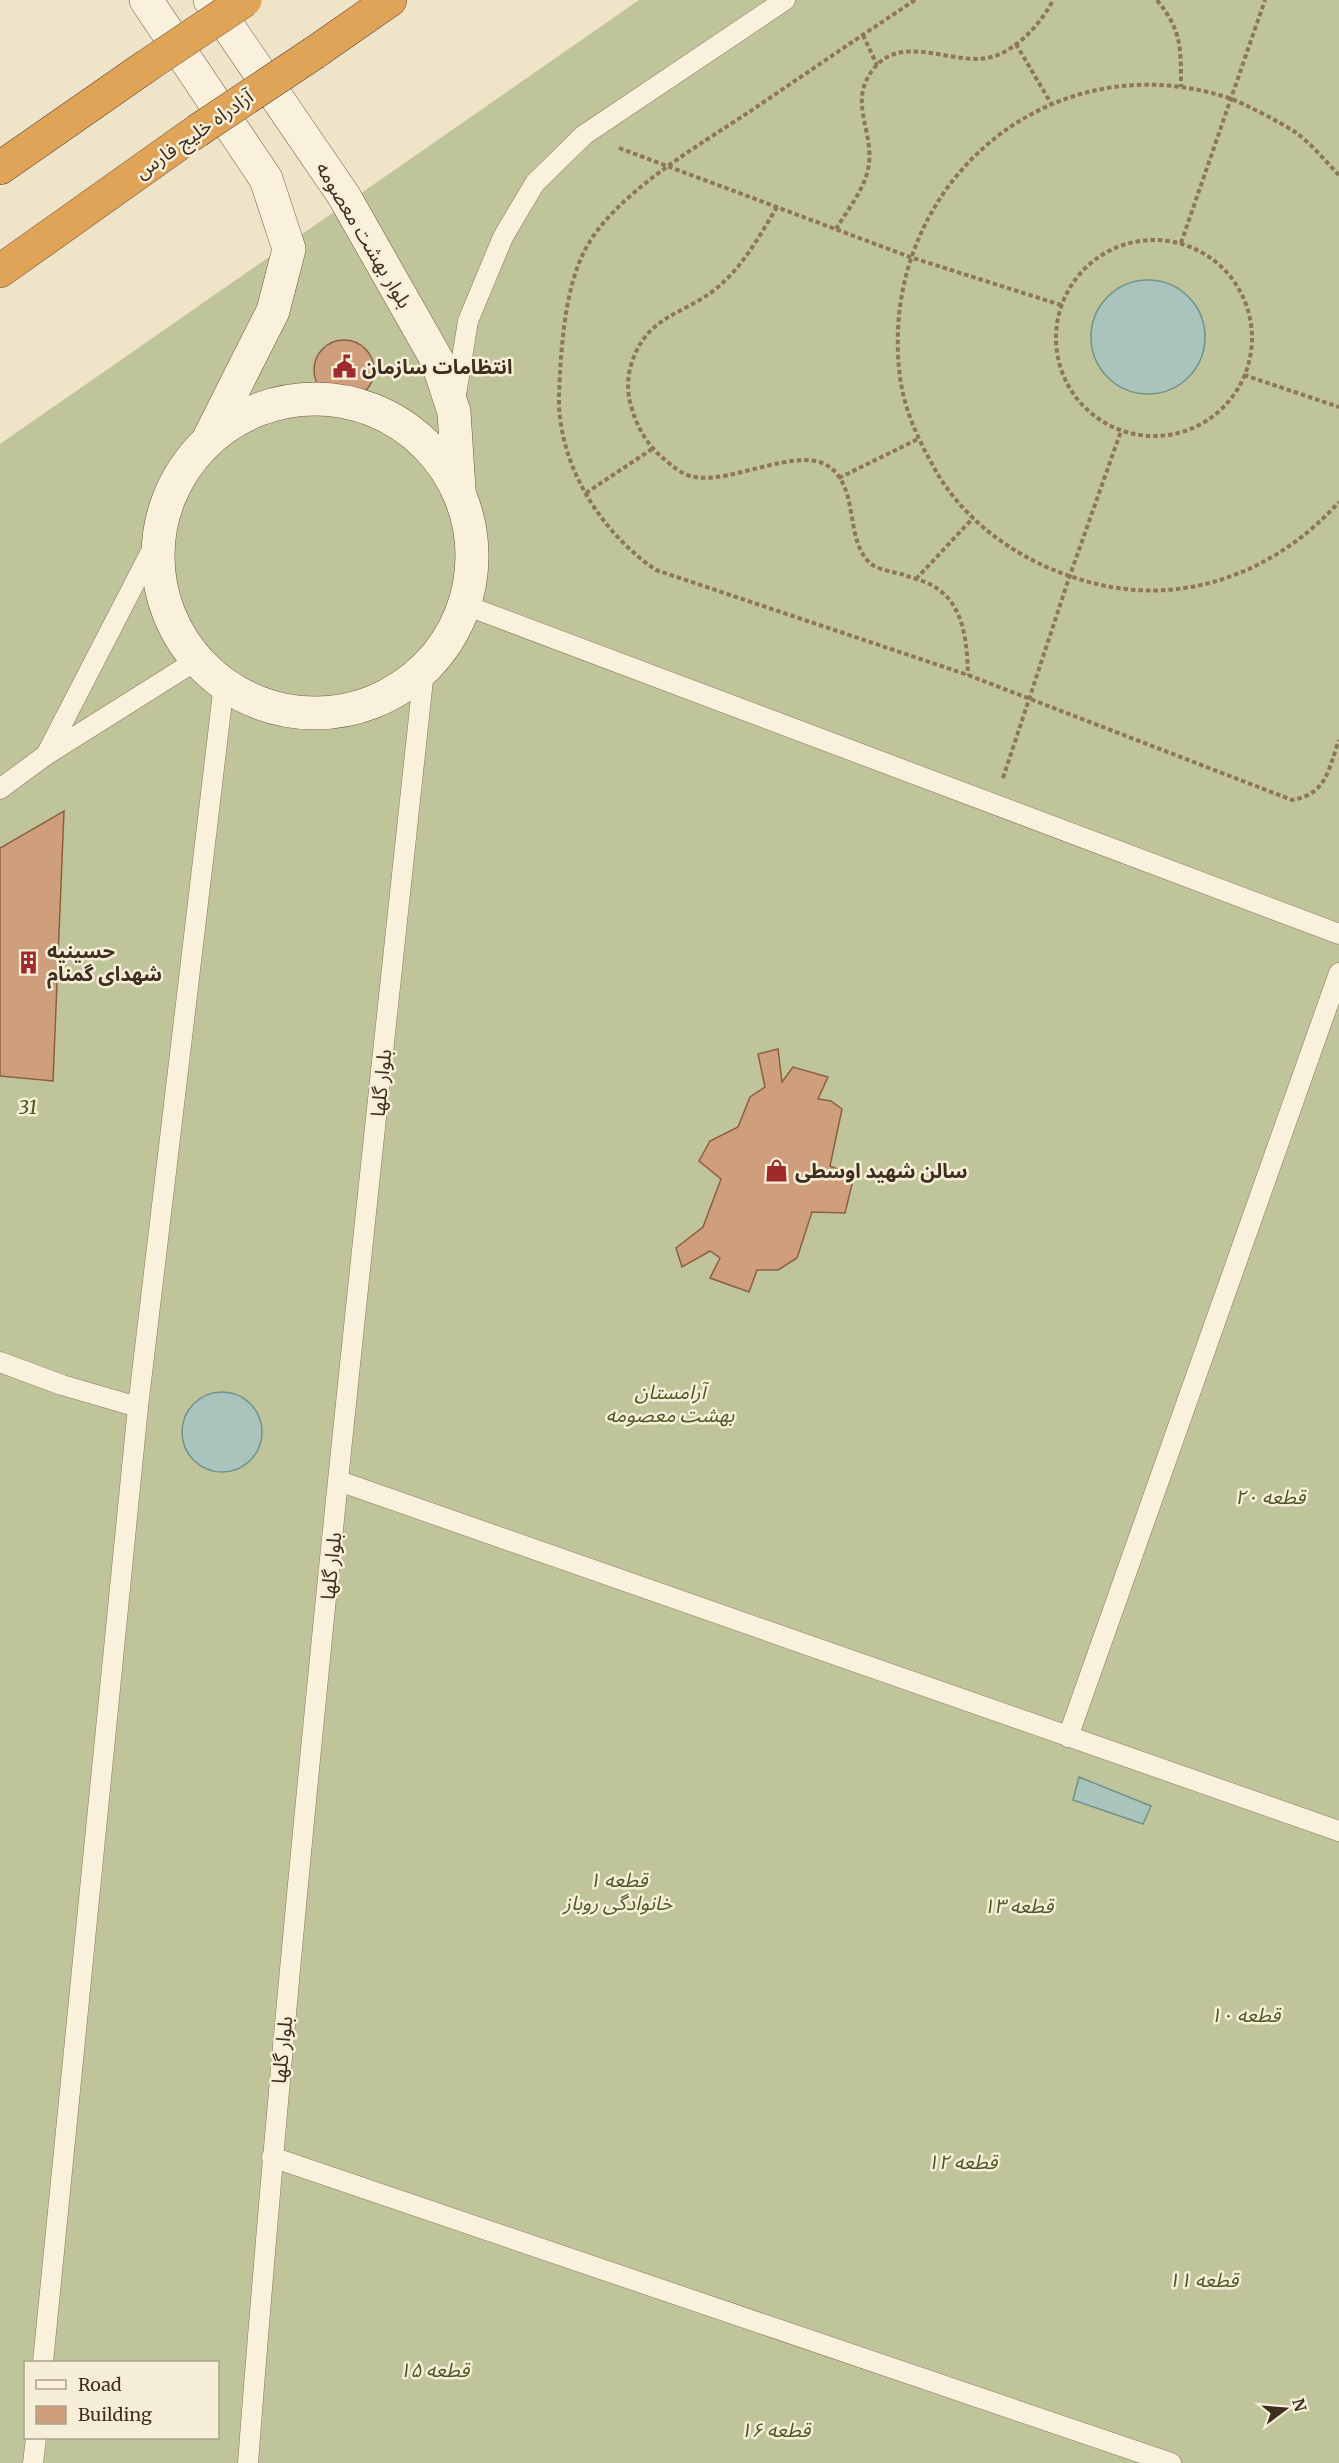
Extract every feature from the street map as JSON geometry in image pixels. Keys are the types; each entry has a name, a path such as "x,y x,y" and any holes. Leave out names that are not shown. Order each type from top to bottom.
{"highway":[{"path":"0,168 245,0"},
{"name":"آزادراه خلیج فارس","path":"0,271 197,131 390,0"},
{"path":"0,145 66,121"}],"main road":[{"path":"146,0 266,179 288,249 273,311 206,442 175,485 159,536 160,580 173,622 197,660 224,684 255,701 290,712 326,713 362,707 395,692 424,670 448,640 465,605 472,568 470,530 460,493 437,456 405,427 367,406 324,399 281,402 241,417 206,442"},
{"name":"بلوار بهشت معصومه","path":"210,0 344,196 437,360 454,412 460,493"}],"lane":[{"path":"454,412 468,321 503,237 535,183 584,135 785,0"},
{"path":"46,755 159,536"},
{"path":"465,605 1339,934"},
{"path":"0,789 46,755 197,660"},
{"name":"بلوار گلها","path":"248,2463 272,2157 339,1482 424,670"},
{"path":"44,2361 138,1407 224,684"},
{"path":"1068,1737 1339,973"},
{"path":"0,1362 62,1385 138,1407"},
{"path":"339,1482 1339,1831"},
{"path":"272,2157 1171,2463"},
{"path":"33,2463 36,2439"}],"path":[{"path":"915,0 668,166 646,182 602,225 584,252 572,287 562,344 558,418 565,450 586,493 635,555 656,570 968,675 1292,800 1308,798 1323,784 1339,740"},
{"path":"836,229 864,182 869,166 869,148 861,103 865,81 877,64 905,52 923,51 948,58 994,57 1016,44 1033,28 1053,0"},
{"path":"1157,0 1171,17 1181,46 1181,87"},
{"path":"1181,243 1265,0"},
{"path":"863,35 877,64"},
{"path":"1016,44 1052,105"},
{"path":"1339,175 1295,132 1231,99 1181,87 1130,85 1080,94 1032,113 989,141 953,177 931,211 910,257 897,325 900,380 918,439 941,480 973,518 1019,555 1069,578 1121,589 1174,590 1226,579 1274,557 1317,526 1339,502"},
{"path":"584,135 910,257 1061,305"},
{"path":"777,207 745,259 718,287 669,315 638,345 629,372 629,396 635,420 652,449 672,465 694,477 721,477 790,461 806,460 825,463 834,470 839,478 850,507 860,548 871,565 916,579 938,589 958,611 967,646 968,675"},
{"path":"1137,240 1169,240 1181,243 1201,251 1226,271 1243,296 1251,327 1250,358 1242,382 1224,408 1198,426 1169,436 1138,436 1105,423 1082,405 1065,381 1056,353 1056,323 1061,305 1080,272 1106,251 1137,240"},
{"path":"1244,375 1339,407"},
{"path":"994,804 1069,578 1121,431"},
{"path":"839,478 918,439"},
{"path":"586,493 652,449"},
{"path":"916,579 973,518"}],"green space":[{"name":"آرامستان بهشت معصومه","path":"639,0 1339,0 1339,2463 0,2463 0,444"}],"water":[{"path":"1148,280 1170,284 1188,297 1201,315 1205,337 1201,359 1188,377 1170,390 1148,394 1126,390 1108,377 1095,359 1091,337 1095,315 1108,297 1126,284"},
{"path":"222,1392 237,1395 250,1404 259,1417 262,1432 259,1447 250,1460 237,1469 222,1472 207,1469 194,1460 185,1447 182,1432 185,1417 194,1404 207,1395"},
{"path":"1079,1777 1151,1806 1143,1824 1073,1800"}],"building":[{"name":"انتظامات سازمان","path":"344,340 361,345 369,353 374,370 369,387 361,395 344,400 327,395 319,387 314,370 319,353 327,345"},
{"name":"حسینیه شهدای گمنام","path":"64,811 53,1081 0,1076 0,848"},
{"name":"سالن شهید اوسطی","path":"778,1049 782,1082 793,1067 828,1077 818,1099 831,1101 842,1109 830,1166 854,1176 845,1213 812,1212 797,1258 778,1270 757,1270 749,1292 710,1278 720,1258 710,1251 682,1267 676,1248 703,1227 721,1179 699,1161 710,1141 738,1127 750,1097 765,1087 758,1054"}],"place":[{"name":"انتظامات سازمان","path":"344,367"},
{"name":"حسینیه شهدای گمنام","path":"29,962"},
{"name":"سالن شهید اوسطی","path":"777,1171"}],"park label":[{"name":"31","path":"28,1107"},
{"name":"قطعه ۲۰","path":"1270,1497"},
{"name":"قطعه ۱ خانوادگی روباز","path":"618,1892"},
{"name":"قطعه ۱۳","path":"1018,1906"},
{"name":"قطعه ۱۰","path":"1245,2015"},
{"name":"قطعه ۱۲","path":"962,2162"},
{"name":"قطعه ۱۱","path":"1203,2280"},
{"name":"قطعه ۱۵","path":"434,2370"},
{"name":"قطعه ۱۶","path":"775,2430"}]}
